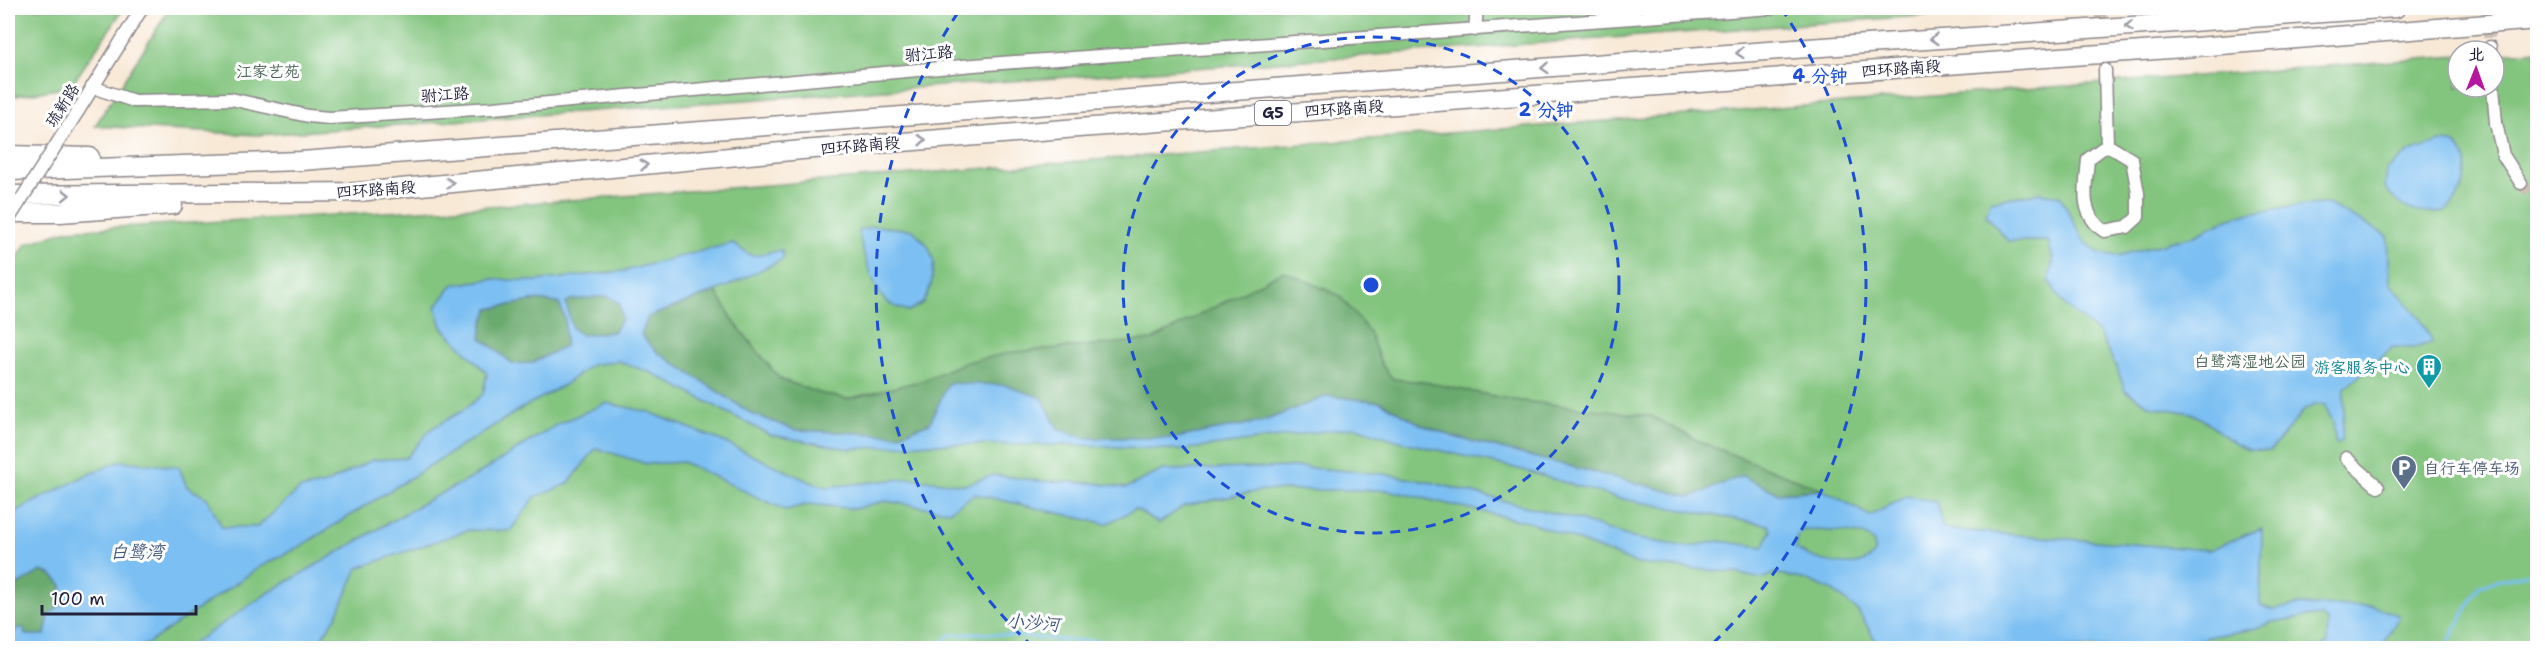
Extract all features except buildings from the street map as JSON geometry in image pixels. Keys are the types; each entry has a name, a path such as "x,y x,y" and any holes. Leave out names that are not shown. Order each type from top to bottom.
{"highway":[{"name":"四环路南段","path":"8,171 301,161 1820,47 2396,8"},
{"name":"四环路南段","path":"8,195 358,192 802,150 1053,130 2538,21"},
{"path":"8,155 301,161"},
{"path":"8,213 60,213 358,192"}],"street":[{"name":"琉新路","path":"8,220 142,8"},
{"path":"1475,30 1477,8"},
{"name":"驸江路","path":"92,87 134,101 231,99 308,116 329,118 493,108 974,65 1772,8"},
{"path":"2105,70 2107,145"},
{"path":"2494,99 2496,123 2503,155 2522,183"},
{"path":"2107,145 2132,160 2138,193 2138,217 2127,227 2104,231 2093,223 2084,201 2088,159 2107,145"},
{"path":"2346,458 2378,487"}],"green space":[{"path":"8,8 124,8 70,87 8,97"},
{"name":"江家艺苑","path":"170,8 2031,8 258,135 95,126"},
{"name":"白鹭湾湿地公园","path":"2537,50 2537,642 2529,648 8,648 8,273 26,244 67,230 491,206 2446,57 2446,99 2506,99 2506,53"},
{"path":"1283,271 1339,295 1369,332 1382,365 1393,379 1424,382 1514,400 1651,416 1703,443 1824,490 1778,493 1742,476 1691,497 1454,437 1422,425 1381,402 1328,396 1264,421 1175,438 1084,438 1058,429 1042,398 930,423 898,435 795,430 752,414 657,352 641,335 648,317 716,291 735,323 780,379 819,393 847,399 924,380 963,363 1014,352 1152,340"},
{"path":"608,296 620,304 622,319 613,332 581,335 572,328 565,303 569,300"},
{"path":"536,300 559,303 565,319 565,346 532,363 513,364 481,338 483,322 489,309"},
{"path":"41,571 51,574 62,585 61,606 49,615 45,635 25,635 8,631 7,606 10,593"}],"water":[{"path":"2440,142 2453,143 2461,149 2465,158 2465,178 2457,198 2444,212 2418,212 2402,205 2395,200 2385,186 2387,170 2410,152"},
{"path":"2039,193 2060,196 2084,241 2099,253 2117,256 2193,236 2225,220 2247,213 2328,204 2388,236 2390,283 2419,317 2433,342 2415,348 2393,347 2345,388 2342,441 2336,444 2333,422 2325,406 2316,404 2303,411 2270,451 2249,450 2235,444 2209,423 2191,413 2150,406 2125,390 2117,368 2099,333 2065,306 2049,281 2053,260 2048,241 2008,241 1986,215 1990,201"},
{"path":"874,226 913,230 928,246 934,262 931,285 923,303 909,311 885,301 871,275 859,230"},
{"name":"白鹭湾","path":"732,243 752,256 782,250 783,259 728,286 648,317 641,335 657,352 752,414 795,430 898,435 930,423 948,383 1005,385 1042,398 1058,429 1084,438 1175,438 1264,421 1328,396 1381,402 1422,425 1454,437 1691,497 1742,476 1778,493 1824,490 1870,516 1907,496 1936,502 1943,529 2209,550 2262,528 2260,605 2273,610 2299,605 2373,606 2400,616 2380,648 2319,648 2327,643 2328,622 2322,617 2311,616 2208,637 2196,641 2190,648 1880,648 1858,611 1833,591 1810,581 1775,573 1762,579 1731,572 1638,564 1532,523 1387,490 1263,490 1184,506 1159,523 1135,509 1106,524 975,494 949,511 885,501 854,509 810,504 785,510 683,462 647,464 596,448 568,484 535,497 510,531 468,530 358,568 336,617 314,648 186,648 268,593 421,504 475,476 556,425 606,403 649,412 717,439 810,482 827,487 911,478 964,485 994,475 1041,481 1095,483 1126,488 1163,470 1301,467 1383,474 1434,483 1576,519 1633,538 1688,547 1719,541 1763,547 1771,531 1768,525 1617,498 1519,469 1399,441 1356,427 1181,450 1080,445 921,444 850,449 770,435 652,373 618,361 591,365 564,385 519,410 301,546 260,567 141,648 8,648 8,631 13,632 18,628 24,628 25,635 45,635 49,615 61,605 62,585 51,574 41,571 11,589 8,595 8,515 120,461 179,467 187,487 207,498 222,527 257,527 300,489 325,484 372,460 406,458 432,428 461,412 483,394 487,373 442,327 436,307 452,285 491,279 536,281 624,271","holes":["608,296 620,304 622,319 613,332 581,335 572,328 566,303 570,300","536,300 559,303 565,319 565,346 532,363 513,364 481,338 483,322 489,309","1803,530 1853,533 1870,538 1874,543 1875,553 1859,563 1825,561 1796,549 1797,536"]}],"waterway":[{"path":"2445,648 2480,585 2538,571"},
{"name":"小沙河","path":"937,648 949,635 978,633 1105,641 1133,648"}],"tunnel":[{"path":"2100,8 2105,70"},
{"path":"2487,8 2489,39"},
{"path":"2521,183 2538,201"}],"place":[{"name":"游客服务中心","path":"2429,390"},
{"name":"自行车停车场","path":"2404,491"}]}
